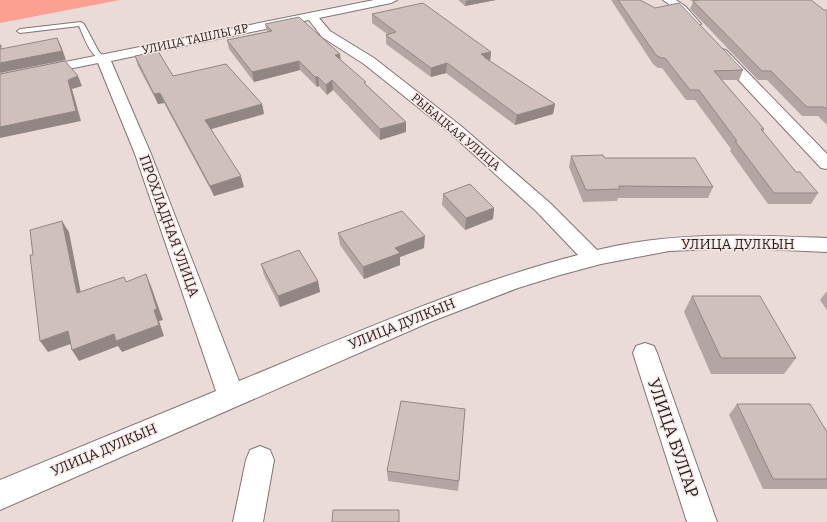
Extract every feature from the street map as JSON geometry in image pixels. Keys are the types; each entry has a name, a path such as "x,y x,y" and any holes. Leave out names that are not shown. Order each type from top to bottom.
{"street":[{"name":"УЛИЦА ТАШЛЫ ЯР","path":"0,79 391,0"},
{"path":"669,0 681,8 827,164"},
{"name":"РЫБАЦКАЯ УЛИЦА","path":"311,15 326,34 370,61 456,130 543,207 593,258"},
{"name":"ПРОХЛАДНАЯ УЛИЦА","path":"103,58 143,154 231,396"},
{"name":"УЛИЦА ДУЛКЫН","path":"0,495 425,314 506,284 593,258 649,247 702,241 827,245"},
{"name":"УЛИЦА БУЛГАР","path":"645,353 702,522"},
{"path":"248,522 260,460"}],"lane":[{"path":"20,31 81,24 96,53 103,58"}],"shaded area":[{"path":"0,0 120,0 0,23"}],"building":[{"path":"618,0 640,0 655,8 679,3 743,70 714,71 764,129 761,129 796,172 800,172 818,193 774,193 699,90 690,90 665,58 661,58 656,55"},
{"path":"811,0 824,10 827,10 827,110 824,107 807,107 771,71 762,71 693,1"},
{"path":"423,3 491,52 481,54 484,57 555,104 517,115 447,63 431,68 386,35 396,32 372,14"},
{"path":"299,17 340,54 335,55 366,82 364,83 406,122 380,129 332,80 326,85 318,77 315,77 299,61 252,72 227,40 272,31 265,24"},
{"path":"57,38 62,51 0,63 0,45 1,49"},
{"path":"158,51 173,76 226,64 262,104 205,120 241,176 210,186 160,93 154,94 135,56"},
{"path":"65,61 78,76 68,80 76,111 0,127 0,74"},
{"path":"603,155 605,158 695,158 713,187 619,186 620,189 586,190 571,156"},
{"path":"470,184 494,208 466,218 443,194"},
{"path":"402,211 425,236 395,248 400,253 363,267 338,233"},
{"path":"62,221 77,293 124,277 126,282 146,274 157,309 154,310 159,325 116,341 114,334 72,350 68,331 40,341 30,255 33,255 30,230"},
{"path":"299,250 318,281 278,296 261,264"},
{"path":"692,296 760,296 796,358 721,358"},
{"path":"401,401 465,409 459,481 387,471"},
{"path":"737,404 810,404 827,432 827,479 773,479"},
{"path":"333,510 399,510 399,522 332,522"}]}
